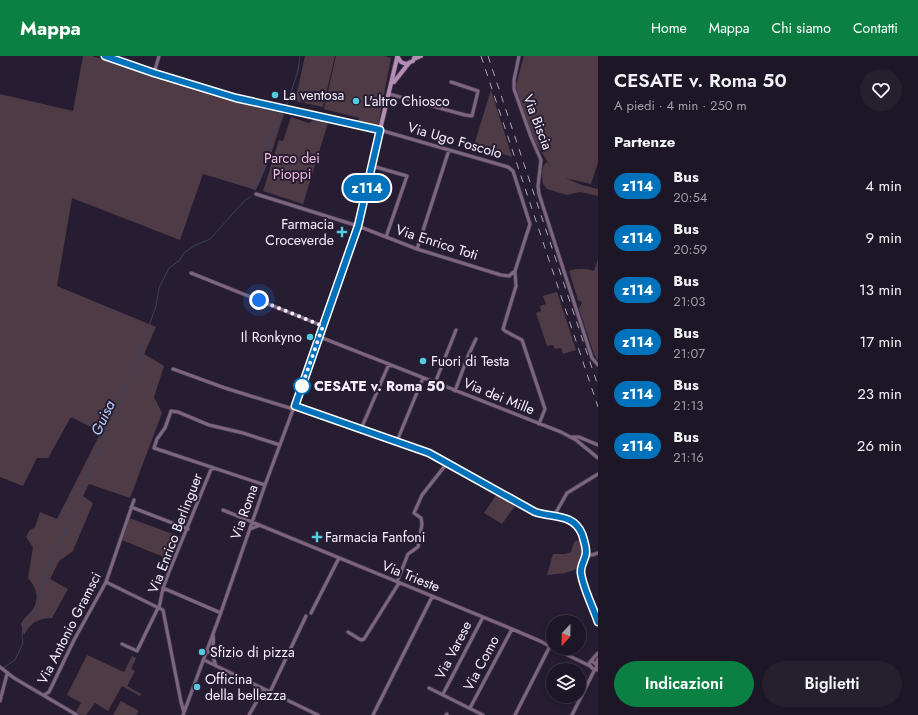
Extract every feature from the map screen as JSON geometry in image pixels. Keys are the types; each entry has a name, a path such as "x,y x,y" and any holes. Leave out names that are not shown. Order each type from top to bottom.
{"street":[{"path":"105,56 154,73 253,102 380,130 392,86 397,57"},
{"path":"154,73 159,56"},
{"path":"392,86 409,63 415,57 421,56"},
{"name":"Via Biscia","path":"520,56 514,80 514,89 531,137 540,156 541,164 538,190 592,358 598,365"},
{"path":"397,57 403,64 409,63"},
{"path":"390,94 465,116 472,116 478,91 451,82"},
{"name":"Via Ugo Foscolo","path":"380,130 508,167 515,174 530,224 515,271 510,276"},
{"name":"Via Roma","path":"184,714 320,337 358,226 380,130"},
{"path":"417,248 450,150"},
{"path":"372,166 407,176 386,237"},
{"name":"Via Enrico Toti","path":"256,194 358,226 417,248 501,276 510,276"},
{"name":"Via Ugo Foscolo","path":"515,271 517,282 503,329 520,338 523,344 545,409 539,424"},
{"path":"191,273 323,326"},
{"path":"510,276 517,282"},
{"path":"435,383 456,330"},
{"name":"Via dei Mille","path":"320,337 571,437 598,458"},
{"path":"456,391 468,356 476,339"},
{"path":"361,429 389,364"},
{"path":"173,369 293,410"},
{"path":"397,441 423,378"},
{"path":"295,406 429,453 448,462 535,512 567,519 575,523 582,536 586,555 580,571 598,622"},
{"path":"265,486 154,448 157,438 165,428 171,411 280,445"},
{"path":"571,437 579,437 598,445"},
{"path":"348,632 361,640 364,639 398,582 408,554 418,547 422,524 421,518 414,513 416,507 422,495 448,462"},
{"name":"Via Enrico Berlinguer","path":"122,644 137,651 159,608 163,588 173,560 188,529 212,467"},
{"path":"554,516 568,493 598,474"},
{"name":"Via Antonio Gramsci","path":"44,695 49,692 74,640 106,582 134,500"},
{"path":"131,507 188,529"},
{"name":"Via Trieste","path":"223,510 546,644"},
{"path":"250,529 260,525"},
{"path":"586,555 598,553"},
{"path":"311,612 339,558"},
{"path":"106,582 162,609 165,615 184,714"},
{"path":"163,588 221,613"},
{"path":"373,715 432,597"},
{"path":"270,692 306,616"},
{"name":"Via Varese","path":"443,694 483,617"},
{"name":"Via Como","path":"470,708 512,629"},
{"path":"213,635 214,640 212,648 216,666"},
{"path":"207,650 213,657"},
{"path":"591,663 598,653"},
{"path":"515,715 548,655"},
{"name":"Via Trieste","path":"568,655 583,663 591,663"},
{"path":"572,715 597,668 598,659"},
{"path":"204,660 318,715"},
{"path":"591,663 597,668"},
{"path":"591,663 597,668"},
{"path":"1,669 77,715"},
{"path":"0,701 7,674"},
{"path":"429,688 484,715"},
{"path":"249,715 264,689"}],"green space":[{"path":"83,56 92,56 149,75 284,114 268,163 256,190 203,174 180,240 72,198 57,286 156,327 144,354 164,366 154,397 162,413 130,498 89,484 83,496 93,503 73,551 59,561 50,579 68,589 52,618 38,620 29,627 24,635 21,624 33,609 37,597 35,589 28,578 33,547 26,537 29,531 35,527 40,512 57,519 101,432 71,417 48,458 37,458 23,486 0,477 0,94 73,111"},
{"path":"305,56 335,56 323,107 295,101"},
{"path":"336,56 384,56 391,58 378,126 358,122 359,118 324,109"},
{"path":"524,56 598,56 598,162 591,184 565,178 582,185 598,189 598,196 580,192 567,195 547,189 543,184 543,167 547,162 551,167 534,140 517,92 516,85"},
{"path":"491,90 512,157 474,145"},
{"name":"Parco dei Pioppi","path":"291,117 309,123 315,119 328,123 303,204 263,191 279,140 283,141"},
{"path":"598,259 598,361 594,354 579,309 582,302 578,300 569,271 575,269 587,269 594,271"},
{"path":"557,292 576,350 563,354 561,348 555,349 553,345 547,346 536,313 541,311 540,306 546,304 543,296"},
{"path":"499,491 518,502 502,524 484,513"},
{"path":"129,518 181,537 171,560 122,540"},
{"path":"582,538 586,553 580,568 565,573 547,575 553,554 565,554 571,552 574,542"},
{"path":"87,655 124,672 132,656 136,658 131,669 135,671 127,686 141,694 140,696 122,686 108,711 95,703 86,715 81,715 76,712 81,703 67,695"},
{"path":"121,701 139,711 136,715 113,715"}],"waterway":[{"name":"Guisa","path":"287,105 298,70 300,56"},
{"name":"Guisa","path":"254,190 264,169 269,141 281,111"},
{"name":"Guisa","path":"3,668 15,660 23,643 22,635 24,623 36,611 51,560 63,540 75,494 91,470 93,461 101,449 106,433 119,409 128,381 139,358 141,348 156,306 159,288 169,268 179,261 184,253 194,246 210,239 245,200 251,197"}],"railway":[{"path":"481,56 598,407"},
{"path":"488,56 598,386"}],"bus line":[{"name":"z114","path":"105,56 154,73 236,98 380,130 358,226 295,406 429,453 535,512 561,517 575,523 580,530 586,547 586,555 580,571 581,576 598,622"}],"place":[{"name":"La ventosa","path":"275,95"},
{"name":"L'altro Chiosco","path":"356,101"},
{"name":"Farmacia Croceverde","path":"342,232"},
{"name":"Il Ronkyno","path":"310,337"},
{"name":"Fuori di Testa","path":"423,361"},
{"name":"CESATE v. Roma 50","path":"302,386"},
{"name":"Farmacia Fanfoni","path":"317,537"},
{"name":"Sfizio di pizza","path":"202,652"},
{"name":"Officina della bellezza","path":"197,687"}],"route":[{"path":"259,300 323,326 302,386"}]}
